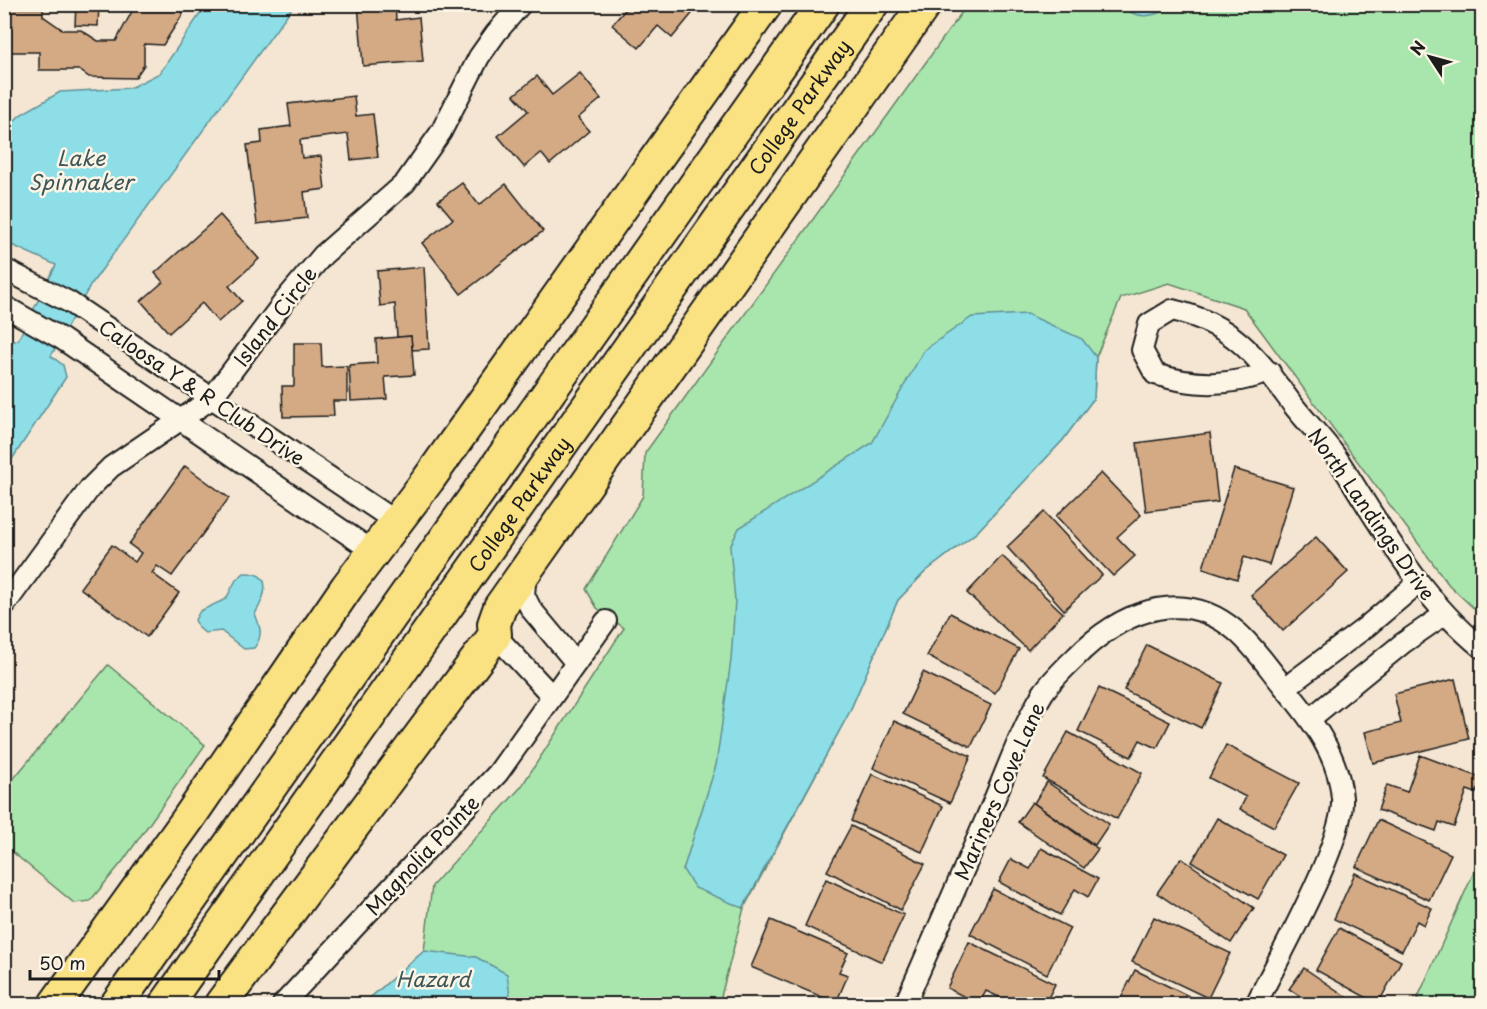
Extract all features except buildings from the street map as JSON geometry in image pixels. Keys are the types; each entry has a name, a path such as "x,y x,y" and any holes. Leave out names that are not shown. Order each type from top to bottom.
{"main road":[{"path":"55,1005 374,552 766,4"},
{"name":"College Parkway","path":"117,1005 823,4"},
{"name":"College Parkway","path":"166,1005 872,4"},
{"path":"892,50 899,23 898,4"},
{"path":"221,1005 495,635 494,624 500,607 925,4"}],"street":[{"name":"Island Circle","path":"4,606 90,488 111,466 211,399 286,299 323,255 405,183 441,132 479,57 521,4"},
{"name":"Caloosa Y & R Club Drive","path":"4,269 82,310 396,522"},
{"name":"Caloosa Y & R Club Drive","path":"12,310 62,339 374,552"},
{"name":"North Landings Drive","path":"1270,372 1240,382 1184,383 1155,374 1142,350 1149,324 1172,310 1199,316 1226,332 1249,350 1270,372 1294,406 1335,455 1385,536 1418,583 1445,614 1482,648"},
{"path":"526,570 524,595 531,609 576,663"},
{"path":"1285,688 1418,583"},
{"name":"Mariners Cove Lane","path":"905,1005 1044,691 1084,650 1129,616 1158,607 1187,607 1214,615 1237,631 1311,718 1336,772 1342,798 1338,825 1329,854 1256,1005"},
{"path":"1311,718 1403,643 1445,614"},
{"name":"Magnolia Pointe","path":"283,1005 479,795 606,621"},
{"path":"495,635 552,696"}],"green space":[{"path":"967,5 1482,5 1482,616 1449,585 1244,308 1169,283 1121,298 1096,357 1094,398 1063,440 977,532 925,572 898,600 849,713 744,908 719,1004 363,1004 424,951 432,886 521,787 624,628 597,608 586,589 643,496 645,453"},
{"path":"108,665 205,745 123,861 90,901 74,903 5,846 5,789"},
{"path":"1482,854 1482,1004 1415,1004"}],"water":[{"name":"Lake Spinnaker","path":"206,5 294,5 90,286 51,356 63,365 66,377 5,470 5,344 18,340 56,265 5,242 5,131 20,115 60,92 130,88 160,73"},
{"path":"1121,5 1177,5 1162,12 1141,16 1128,11"},
{"path":"1027,314 1082,339 1096,357 1094,398 1063,440 977,532 925,572 898,600 849,713 743,908 695,888 683,870 716,765 731,660 735,600 730,547 739,528 872,443 924,350 972,317"},
{"path":"244,573 260,577 265,587 255,614 260,627 259,639 254,648 244,649 221,631 205,633 195,620 200,611 226,599 236,580"},
{"name":"Hazard","path":"424,951 476,957 507,974 511,1004 363,1004"}]}
